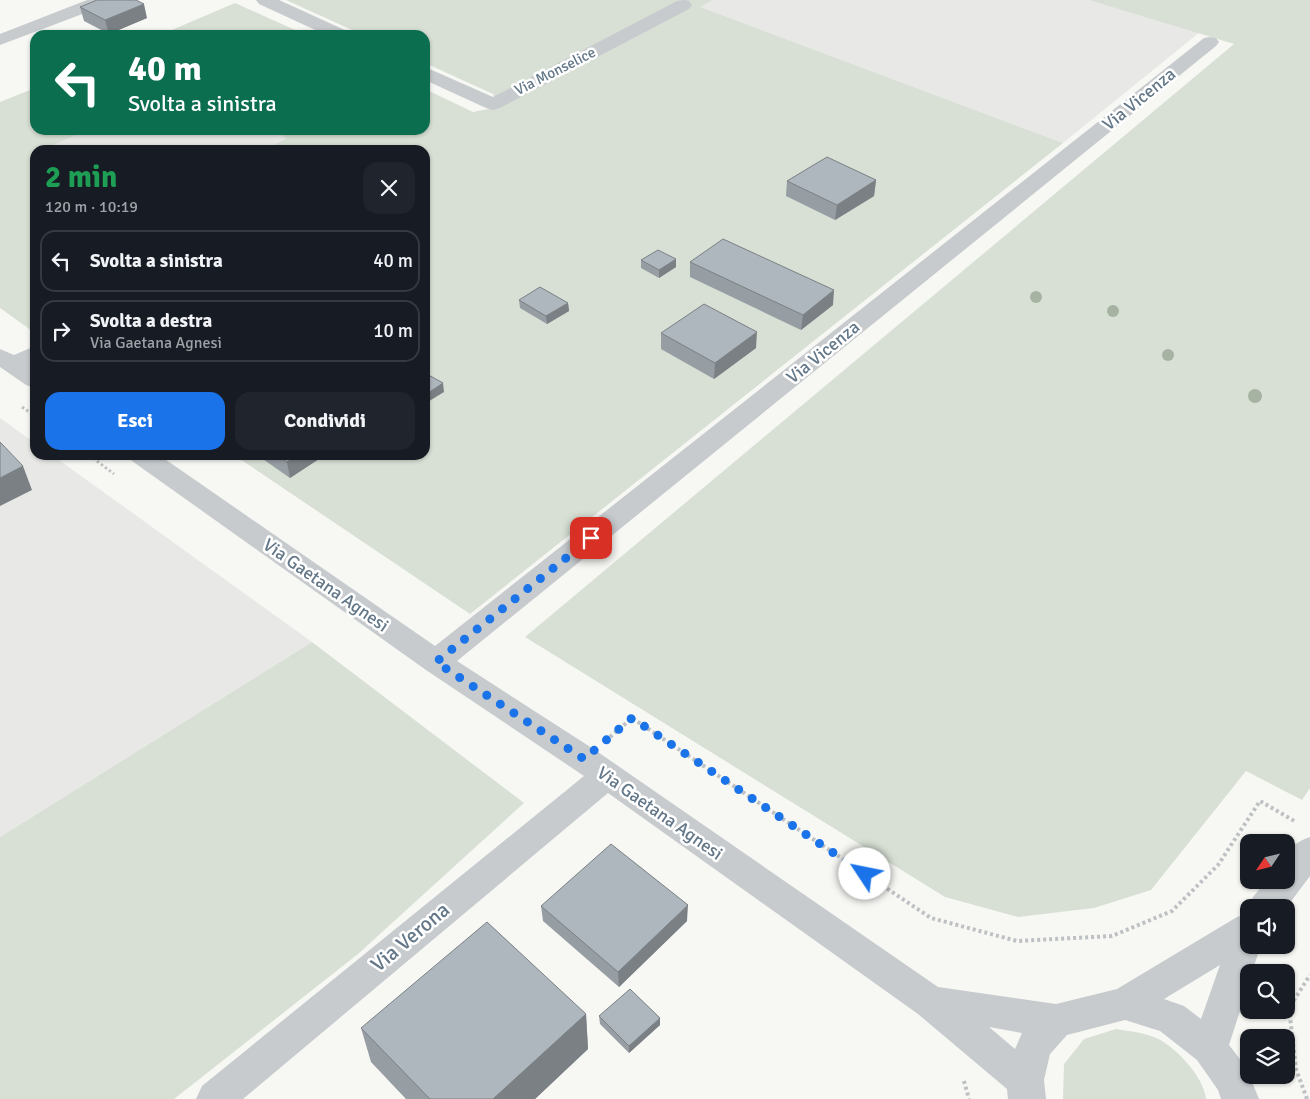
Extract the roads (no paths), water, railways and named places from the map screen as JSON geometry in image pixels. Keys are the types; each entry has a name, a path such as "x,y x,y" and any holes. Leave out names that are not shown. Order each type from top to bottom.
{"street":[{"path":"0,40 103,0"},
{"path":"265,0 331,30"},
{"name":"Via Monselice","path":"430,75 493,104 684,5"},
{"name":"Via Vicenza","path":"436,662 1210,42"},
{"path":"6,360 30,354"},
{"path":"6,360 30,377"},
{"name":"Via Gaetana Agnesi","path":"148,460 436,662 595,768 931,1002 1026,1089"},
{"name":"Via Verona","path":"214,1099 595,768"},
{"path":"1270,899 1306,838"},
{"path":"1026,1089 1034,1046 1056,1020 1125,1004 1240,934"},
{"path":"1210,1048 1241,954"},
{"name":"Via Gaetana Agnesi","path":"931,1002 1056,1020"},
{"path":"1125,1004 1171,1018 1210,1048 1233,1080 1240,1099"}]}
